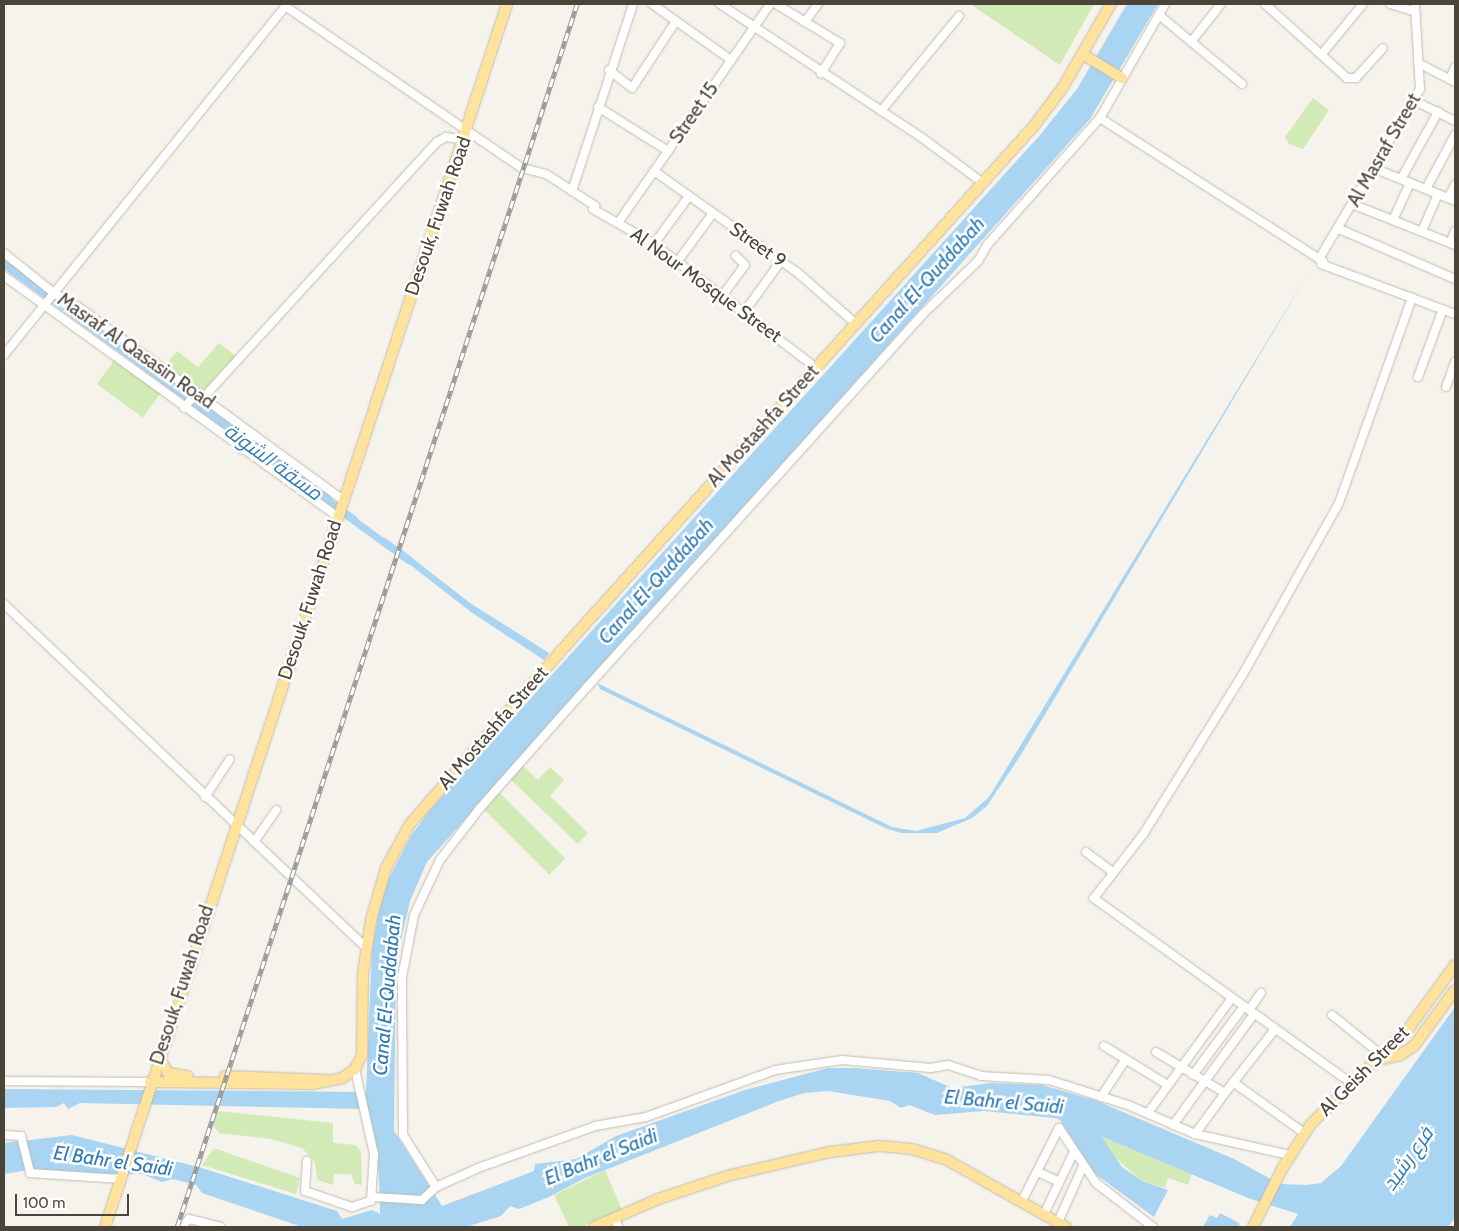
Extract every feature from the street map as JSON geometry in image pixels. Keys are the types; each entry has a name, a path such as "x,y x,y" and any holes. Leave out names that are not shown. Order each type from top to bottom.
{"main road":[{"name":"Desouk, Fuwah Road","path":"122,1177 158,1056 464,140 507,4"},
{"name":"Al Mostashfa Street","path":"355,1069 362,1055 366,947 386,868 418,813 1044,114 1086,56 1111,4"},
{"path":"1086,56 1120,77"},
{"name":"Al Geish Street","path":"1253,1227 1267,1204 1277,1179 1290,1155 1304,1133 1424,1010 1455,965"},
{"path":"1379,1057 1400,1055 1414,1046 1455,990"},
{"path":"158,1056 168,1073 188,1079"},
{"path":"150,1082 188,1079 327,1080 342,1078 355,1069"},
{"path":"594,1227 617,1223 727,1176 830,1152 878,1146 912,1149 947,1160 1062,1225"},
{"path":"105,1227 122,1177"}],"street":[{"path":"572,191 609,70 633,4"},
{"path":"652,4 731,60"},
{"path":"720,4 821,73 881,111 983,183"},
{"name":"Street 15","path":"618,223 770,4"},
{"path":"776,4 840,43 821,73"},
{"path":"805,22 818,4"},
{"path":"436,1187 403,1135 402,977 414,915 440,860 480,808 588,686 924,313 978,261 988,244 1100,118 1120,77 1165,4"},
{"path":"1191,42 1221,4"},
{"path":"1265,4 1321,55 1354,79 1383,48"},
{"path":"1321,55 1362,4"},
{"path":"1390,4 1414,7"},
{"path":"4,355 52,292 286,5"},
{"name":"Al Nour Mosque Street","path":"286,5 522,168 546,174 618,223 654,244 816,368"},
{"name":"Al Masraf Street","path":"1321,261 1421,84 1414,7"},
{"path":"881,111 959,16"},
{"path":"1159,16 1242,84"},
{"path":"609,70 632,88 676,21"},
{"path":"1418,63 1452,80 1455,67"},
{"path":"1413,100 1455,121"},
{"path":"598,107 668,151"},
{"path":"1401,179 1438,112"},
{"path":"1100,118 1321,261 1455,314"},
{"path":"1426,189 1455,134"},
{"path":"203,398 436,142 446,137 464,140"},
{"path":"1373,168 1452,200 1455,184"},
{"name":"Street 9","path":"654,171 781,261 856,324"},
{"path":"1393,220 1410,183"},
{"path":"1422,232 1438,194"},
{"path":"654,244 689,196"},
{"path":"1352,204 1453,244 1455,232"},
{"path":"678,261 713,213"},
{"path":"1338,228 1455,278"},
{"name":"Masraf Al Qasasin Road","path":"4,253 52,292 203,398 343,500"},
{"path":"723,295 745,265 736,256"},
{"path":"745,312 781,261"},
{"path":"4,276 184,408 338,517"},
{"path":"1351,1083 1094,898 1148,825 1252,660 1339,503 1412,298"},
{"path":"1418,377 1443,309"},
{"path":"1446,386 1455,362"},
{"path":"184,408 196,393"},
{"path":"241,449 252,434"},
{"path":"4,604 178,766 205,797 235,826 366,947"},
{"path":"205,797 230,759"},
{"path":"254,842 276,810"},
{"path":"1086,852 1113,872"},
{"path":"1173,1125 1204,1081 1261,992"},
{"path":"1148,1113 1232,998"},
{"path":"1193,1075 1249,1010"},
{"path":"1332,1015 1379,1057"},
{"path":"1195,1134 1275,1029"},
{"path":"1104,1046 1168,1085"},
{"path":"1156,1052 1180,1068 1226,1093"},
{"path":"1101,1097 1126,1059"},
{"path":"373,1196 422,1200 436,1187 595,1126 646,1117 776,1070 808,1063 858,1060 931,1068 948,1065 981,1076 1049,1080 1148,1113 1195,1134 1290,1155"},
{"path":"307,1162 303,1187 307,1192 352,1206 367,1203 373,1196 374,1154 361,1106 355,1069"},
{"path":"4,1081 150,1082"},
{"path":"1233,1082 1304,1133"},
{"path":"1022,1201 1038,1172 1057,1128 1083,1166 1103,1190 1152,1227"},
{"path":"4,1135 19,1134 24,1141 26,1169 32,1173 122,1177"},
{"path":"1044,1214 1074,1152"},
{"path":"1062,1225 1083,1166"},
{"path":"1038,1172 1059,1182"},
{"path":"182,1227 189,1219 220,1227"}],"green space":[{"path":"970,4 1094,4 1060,65"},
{"path":"1313,98 1329,110 1303,149 1289,144 1285,137"},
{"path":"219,343 236,356 202,395 164,366 177,351 198,367"},
{"path":"115,359 161,393 143,418 97,384"},
{"path":"523,766 538,780 550,767 564,780 550,796 588,833 578,844 510,779"},
{"path":"499,792 565,858 549,875 483,808"},
{"path":"217,1111 333,1123 333,1143 356,1145 361,1152 362,1185 355,1184 351,1174 334,1174 333,1185 317,1180 315,1162 302,1148 271,1139 219,1133 213,1125"},
{"path":"1105,1135 1192,1174 1188,1185 1168,1178 1165,1188 1142,1181 1109,1152 1100,1139"},
{"path":"214,1148 300,1178 296,1194 202,1165"},
{"path":"605,1170 622,1210 581,1227 569,1227 554,1195"}],"water":[{"path":"1127,4 1158,4 1090,119 427,862 410,901 396,962 394,1131 442,1206 534,1171 535,1164 576,1159 616,1136 745,1090 828,1068 855,1068 918,1073 952,1088 991,1083 1042,1085 1097,1101 1234,1159 1280,1184 1307,1185 1321,1183 1341,1166 1455,1007 1455,1218 1448,1227 1290,1227 1298,1214 1248,1198 1101,1136 1122,1167 1142,1181 1168,1190 1154,1217 1094,1173 1060,1120 1055,1118 984,1111 935,1115 909,1105 901,1108 890,1101 828,1091 804,1093 779,1101 585,1178 549,1197 519,1209 510,1206 501,1216 466,1227 302,1227 202,1193 196,1185 173,1179 162,1182 142,1174 73,1175 35,1169 4,1174 4,1143 72,1135 202,1168 337,1211 342,1219 372,1210 380,1214 379,1174 368,1109 80,1103 68,1109 64,1103 56,1107 4,1108 4,1089 366,1092 372,950 379,911 388,880 411,836 429,811 1040,135 1077,89"},
{"path":"4,259 332,498 328,504 4,269"},
{"path":"1311,269 1022,753 987,806 972,818 937,833 901,833 885,828 600,689 597,683 892,827 916,831 965,818 989,797"},
{"path":"348,512 392,544 388,549 344,518"},
{"path":"402,550 470,603 549,653 544,660 471,612 404,560 400,556"},
{"path":"1220,1213 1239,1223 1240,1227 1203,1227 1210,1215 1217,1218"}],"waterway":[{"name":"مسقة الشونة","path":"321,496 354,520"},
{"name":"مسقة الشونة","path":"384,542 409,560"}],"railway":[{"path":"177,1227 577,4"}],"water label":[{"name":"Canal El-Quddabah","path":"927,280"},
{"name":"Canal El-Quddabah","path":"656,581"},
{"name":"Canal El-Quddabah","path":"387,995"},
{"name":"El Bahr el Saidi","path":"1004,1102"},
{"name":"El Bahr el Saidi","path":"601,1157"},
{"name":"فرع رشيد","path":"1408,1159"},
{"name":"El Bahr el Saidi","path":"113,1161"}]}
